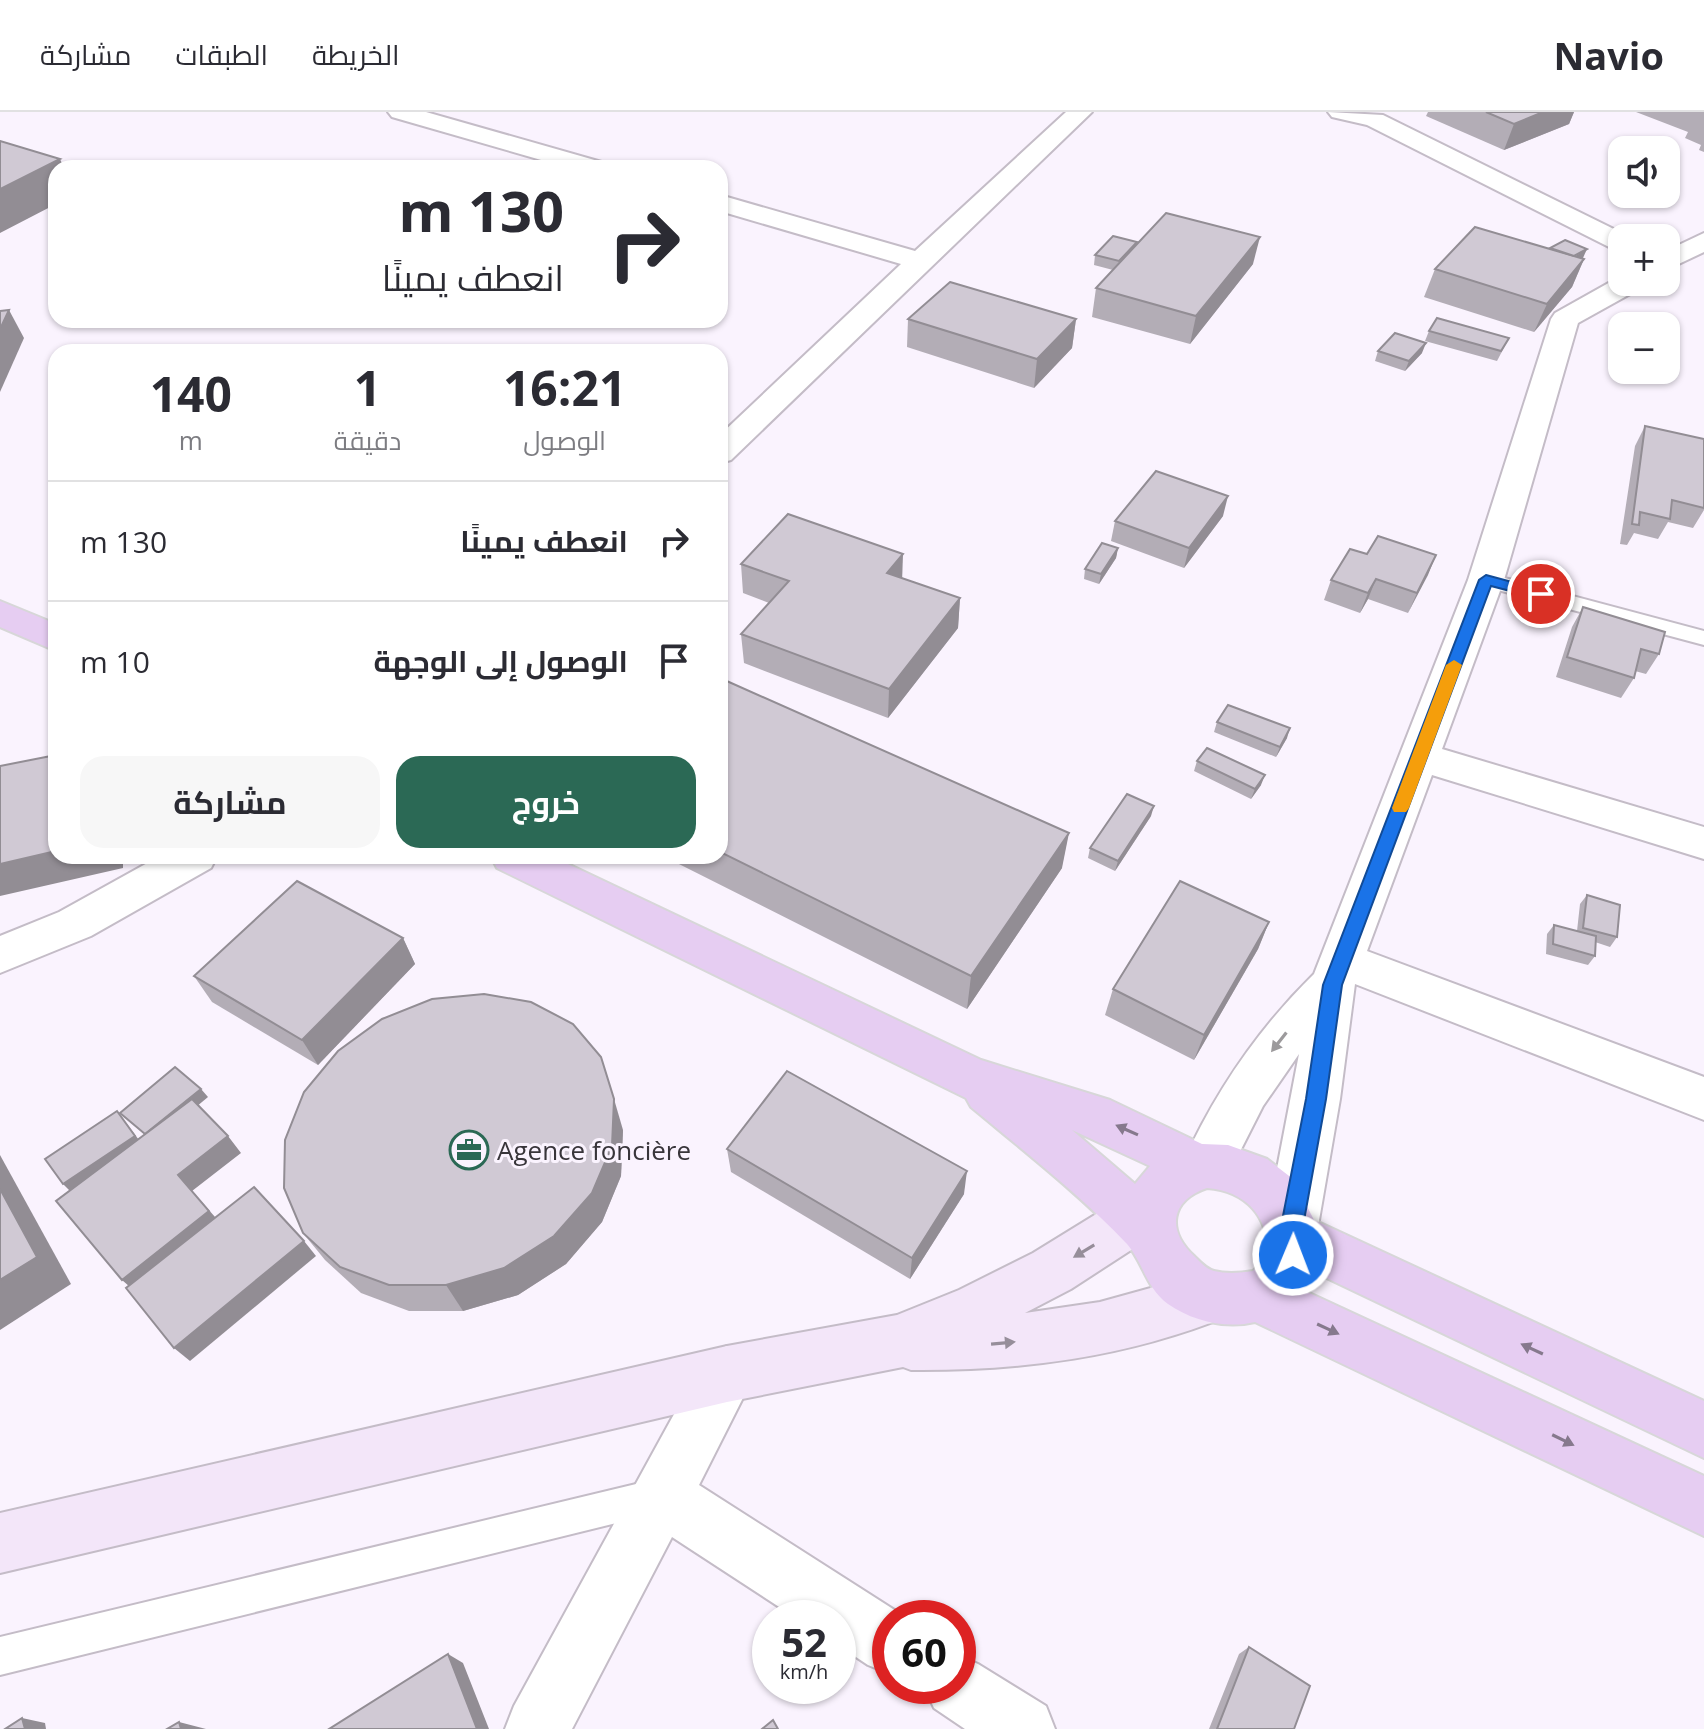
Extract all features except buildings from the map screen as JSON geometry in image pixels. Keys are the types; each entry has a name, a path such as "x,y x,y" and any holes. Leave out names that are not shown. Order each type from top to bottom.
{"main road":[{"path":"0,613 48,635"},
{"path":"529,864 970,1078 1093,1115 1201,1166"},
{"path":"970,1078 1145,1219 1156,1252 1170,1271 1189,1287 1235,1297 1704,1507"},
{"path":"0,1543 727,1374 897,1342 977,1309 1145,1219 1158,1188 1174,1174 1201,1166 1228,1167 1250,1175 1276,1198 1293,1231 1293,1255 1286,1273 1275,1287 1123,1325 1056,1338 977,1345 897,1342"},
{"path":"1293,1231 1704,1430"}],"street":[{"path":"400,112 568,160"},
{"path":"728,445 1080,112"},
{"path":"1340,112 1375,120 1608,236"},
{"path":"728,205 920,261"},
{"path":"1680,254 1704,241"},
{"path":"1293,1231 1337,973 1486,580 1565,319 1608,295"},
{"path":"1420,757 1704,843"},
{"path":"0,955 75,924 182,864"},
{"path":"1337,973 1704,1099"},
{"path":"1201,1166 1261,1064 1337,973"},
{"path":"537,1729 727,1374"},
{"path":"661,1495 872,1631"},
{"path":"976,1699 1023,1729"}],"lane":[{"path":"1486,580 1704,638"},
{"path":"0,1656 661,1495"}],"slow traffic":[{"path":"1400,808 1454,665"}],"place":[{"name":"Agence foncière","path":"469,1150"}],"route":[{"path":"1293,1255 1292,1226 1316,1099 1332,985 1486,580 1541,594"}]}
